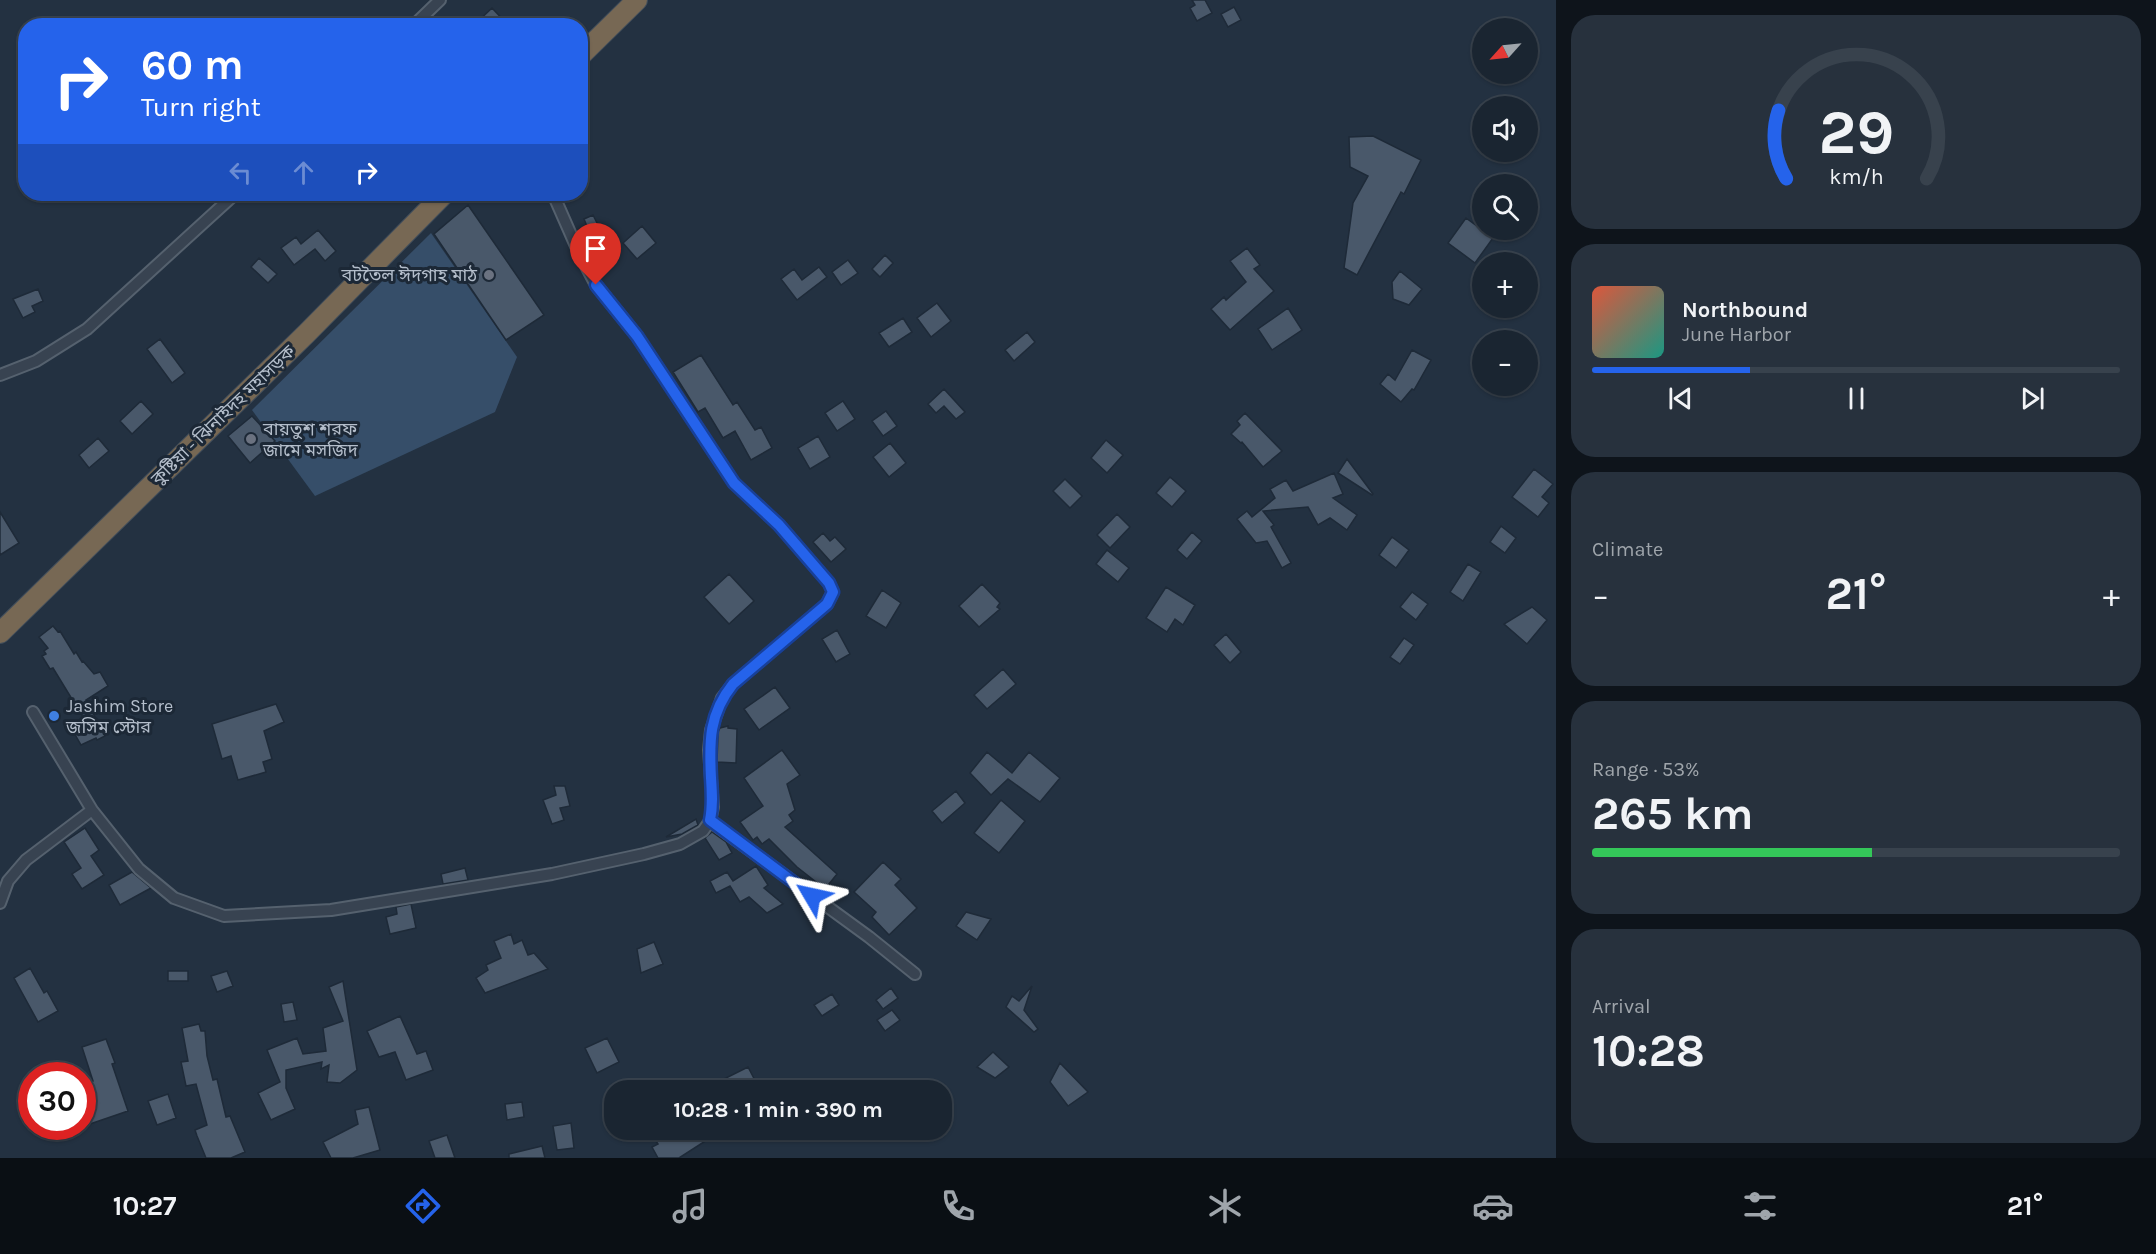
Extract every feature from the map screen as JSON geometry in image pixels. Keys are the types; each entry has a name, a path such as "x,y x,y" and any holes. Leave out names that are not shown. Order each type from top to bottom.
{"highway":[{"path":"588,48 637,0"},
{"name":"কুষ্টিয়া - ঝিনাইদহ মহাসড়ক","path":"0,633 307,333 437,201"}],"street":[{"path":"421,18 440,0"},
{"path":"0,375 36,361 87,329 227,201"},
{"path":"33,712 92,810 147,877 174,898 224,916 331,910 552,874 644,854 680,843 703,831 710,820 713,807 711,730 722,698 733,684 827,604 833,592 829,583 779,525 734,483 637,336 596,285 556,201"},
{"path":"0,903 8,881 26,860 92,810"},
{"path":"710,820 869,937 915,974"}],"water":[{"path":"431,233 517,357 495,412 315,496 252,410"}],"building":[{"path":"1192,0 1205,0 1212,13 1197,21 1190,8 1195,5"},
{"path":"1234,7 1241,20 1228,27 1221,14"},
{"path":"492,8 501,18 481,18"},
{"path":"1373,136 1421,160 1404,194 1401,192 1357,275 1344,268 1353,203 1368,176 1350,167 1349,137"},
{"name":"বটতৈল ঈদগাহ মাঠ","path":"468,205 544,315 506,340 434,234"},
{"path":"593,215 601,231 591,236 584,219"},
{"path":"1466,218 1472,222 1472,240 1492,240 1483,252 1472,252 1472,261 1448,243"},
{"path":"642,226 656,243 637,259 623,243"},
{"path":"318,230 336,251 325,261 315,249 294,265 281,248 296,237 301,244"},
{"path":"1247,248 1260,265 1254,269 1274,291 1230,330 1211,309 1224,297 1226,300 1246,282 1230,261"},
{"path":"885,255 893,263 880,277 872,269"},
{"path":"259,258 277,274 268,283 251,267"},
{"path":"848,260 858,273 841,285 832,272"},
{"path":"819,267 827,277 797,300 781,279 794,269 802,280"},
{"path":"1400,271 1422,289 1409,305 1393,299 1392,282"},
{"path":"38,289 43,301 32,306 35,312 23,318 13,299"},
{"path":"937,303 951,321 931,337 917,318"},
{"path":"1288,308 1302,330 1272,350 1258,329"},
{"path":"903,318 912,332 889,347 879,333"},
{"path":"1027,332 1035,342 1014,361 1005,350"},
{"path":"160,339 185,373 172,383 147,349"},
{"path":"1412,350 1431,360 1414,390 1412,389 1401,402 1380,384 1388,374 1395,380"},
{"path":"701,355 733,405 737,402 755,430 761,427 772,448 751,460 735,431 723,438 705,408 698,412 673,372"},
{"path":"944,389 965,412 956,419 944,406 936,413 928,404"},
{"path":"141,401 153,414 132,434 120,421"},
{"path":"843,401 855,419 837,431 825,413"},
{"path":"886,411 897,426 883,436 872,421"},
{"path":"1245,413 1282,451 1263,467 1242,442 1231,434 1240,425 1237,421"},
{"name":"বায়তুশ শরফ জামে মসজিদ","path":"252,416 275,441 250,463 228,436"},
{"path":"818,436 830,457 810,469 798,448"},
{"path":"98,438 109,451 89,468 79,455"},
{"path":"1106,440 1123,455 1107,473 1091,458"},
{"path":"890,443 906,463 889,477 873,457"},
{"path":"1347,459 1373,494 1372,495 1338,473"},
{"path":"1534,469 1553,484 1542,497 1549,503 1538,517 1512,497"},
{"path":"1334,473 1343,494 1333,498 1357,515 1347,530 1330,518 1318,525 1308,507 1263,511 1274,525 1271,527 1291,563 1282,568 1267,541 1256,543 1237,519 1247,511 1252,517 1275,498 1270,489 1286,480 1293,491"},
{"path":"1170,477 1186,491 1172,507 1156,493"},
{"path":"1065,479 1082,496 1070,508 1053,491"},
{"path":"0,512 19,543 0,555"},
{"path":"1117,514 1130,527 1110,548 1097,535"},
{"path":"1501,526 1516,538 1505,553 1490,542"},
{"path":"1192,532 1202,541 1187,559 1177,550"},
{"path":"823,533 830,541 835,537 846,549 831,562 813,542"},
{"path":"1392,537 1409,550 1396,568 1379,555"},
{"path":"1107,550 1129,568 1118,582 1096,564"},
{"path":"1468,564 1481,572 1463,601 1450,592"},
{"path":"729,574 754,601 729,624 704,597"},
{"path":"982,584 1000,603 997,607 1000,609 979,627 959,606"},
{"path":"1166,587 1195,605 1183,625 1175,619 1167,632 1146,618"},
{"path":"882,590 901,603 886,628 866,616"},
{"path":"1412,592 1428,604 1416,620 1400,607"},
{"path":"1532,607 1547,620 1527,644 1504,624"},
{"path":"53,626 58,632 60,631 74,654 76,652 94,674 100,672 108,686 86,700 105,736 81,745 72,729 86,722 53,668 50,669 42,656 46,654 44,651 48,648 39,637"},
{"path":"837,630 850,654 836,662 822,639"},
{"path":"1226,634 1241,652 1230,663 1214,645"},
{"path":"1404,638 1414,645 1400,664 1390,657"},
{"path":"1003,669 1016,684 987,709 974,695"},
{"path":"775,687 790,708 759,730 744,709"},
{"path":"276,704 284,722 264,731 272,759 263,762 266,772 238,780 231,756 222,759 212,724"},
{"path":"728,726 728,728 737,729 736,763 717,762 718,732 720,728"},
{"path":"782,750 800,775 787,784 795,810 789,815 793,821 785,827 837,874 825,889 797,867 769,839 762,844 757,837 753,840 740,822 763,806 744,778"},
{"path":"987,752 1012,773 1029,752 1060,778 1040,802 1008,779 991,795 970,773"},
{"path":"554,786 565,786 570,806 560,808 564,820 552,824 543,800 556,795"},
{"path":"956,791 965,803 942,823 932,811"},
{"path":"1001,800 1025,821 999,853 974,833"},
{"path":"696,819 698,825 682,834 666,837"},
{"path":"85,828 99,850 91,856 104,875 82,889 72,874 81,868 64,842"},
{"path":"712,832 726,842 732,853 719,860 705,838"},
{"path":"883,862 901,879 895,885 917,908 889,935 872,917 876,912 854,892"},
{"path":"756,866 768,885 764,888 783,904 767,913 749,897 740,902 730,886 716,893 710,881 727,872 733,881"},
{"path":"465,868 468,880 443,884 441,874"},
{"path":"132,872 151,888 120,905 109,885"},
{"path":"411,904 416,928 390,934 386,917 397,914 396,907"},
{"path":"966,912 991,919 977,940 956,926"},
{"path":"511,934 514,944 522,940 528,955 534,953 548,969 485,993 476,978 488,970 486,965 501,958 494,941"},
{"path":"654,942 663,964 641,973 637,949"},
{"path":"30,968 44,993 47,991 58,1011 38,1022 14,978"},
{"path":"168,971 188,971 188,981 168,981"},
{"path":"227,971 233,986 217,992 211,976"},
{"path":"343,981 357,1070 340,1083 327,1082 329,1065 321,1069 322,1062 286,1070 286,1088 295,1109 271,1120 258,1093 280,1082 267,1050 297,1038 303,1054 326,1051 323,1028 343,1021 329,987"},
{"path":"1032,986 1024,1010 1038,1029 1034,1032 1006,1007 1012,996 1019,1001"},
{"path":"891,988 898,998 883,1009 876,1000"},
{"path":"832,994 839,1005 822,1016 814,1005"},
{"path":"293,1002 297,1020 284,1022 281,1004"},
{"path":"892,1010 900,1020 885,1031 877,1020"},
{"path":"400,1016 417,1054 426,1051 433,1070 406,1080 395,1052 379,1057 367,1031"},
{"path":"199,1024 201,1031 205,1031 207,1056 213,1080 217,1079 226,1117 230,1116 245,1152 231,1158 206,1158 195,1130 207,1125 196,1084 186,1086 181,1062 188,1061 182,1028"},
{"path":"607,1038 619,1062 597,1073 585,1048"},
{"path":"106,1039 128,1111 96,1122 96,1062 87,1062 82,1047"},
{"path":"993,1052 1009,1067 995,1078 977,1067"},
{"path":"1060,1063 1088,1092 1068,1106 1050,1082"},
{"path":"748,1067 755,1080 722,1080"},
{"path":"168,1094 176,1118 157,1125 148,1101"},
{"path":"522,1102 524,1117 507,1120 505,1104"},
{"path":"369,1107 380,1150 353,1158 331,1158 323,1142 358,1124 355,1110"},
{"path":"571,1123 574,1148 557,1150 553,1126"},
{"path":"447,1135 455,1158 435,1158 429,1141"},
{"path":"655,1140 707,1140 679,1158 658,1158 652,1147 658,1144"},
{"path":"542,1146 545,1158 509,1158 509,1154"}],"place":[{"name":"বটতৈল ঈদগাহ মাঠ","path":"489,275"},
{"name":"বায়তুশ শরফ জামে মসজিদ","path":"251,439"},
{"name":"Jashim Store জসিম স্টোর","path":"54,716"}],"route":[{"path":"596,285 637,336 734,483 779,525 829,583 833,592 827,604 733,684 722,698 711,730 713,807 710,820 812,896"}]}
